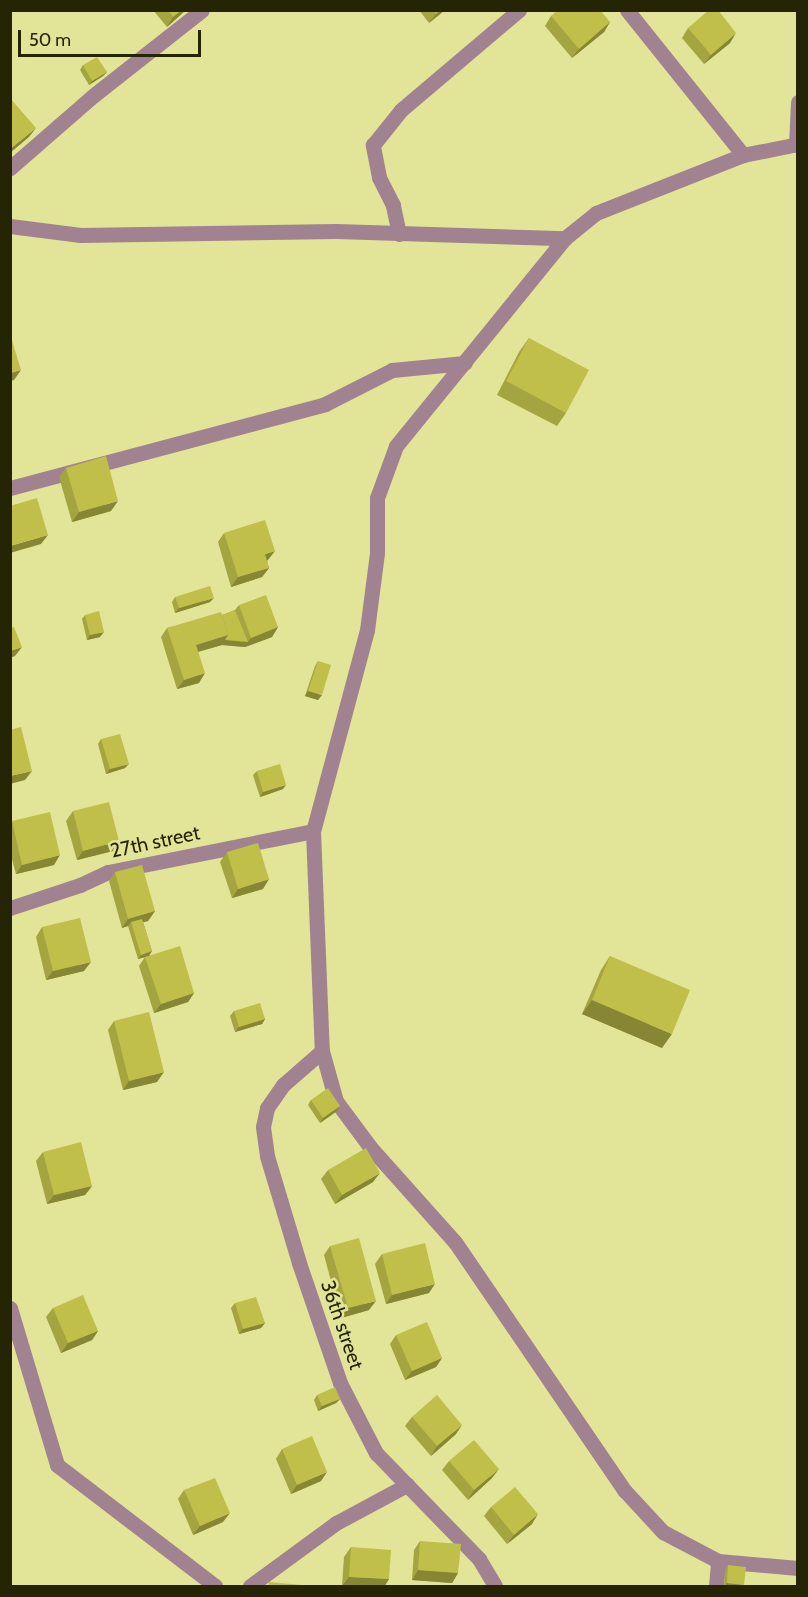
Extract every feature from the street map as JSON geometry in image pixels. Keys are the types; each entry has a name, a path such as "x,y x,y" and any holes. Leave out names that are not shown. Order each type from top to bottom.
{"street":[{"path":"10,168 94,94 202,10"},
{"path":"399,234 393,205 379,177 373,145 401,110 519,10"},
{"path":"627,10 743,155"},
{"path":"798,102 797,145 743,155 596,213 565,238 396,446 377,498 377,553 367,630 313,831 322,1051 336,1101 370,1147 455,1242 624,1491 663,1532 718,1561 798,1568"},
{"path":"10,226 80,235 399,234 565,238"},
{"path":"10,488 325,404 392,370 465,363"},
{"name":"27th street","path":"10,908 80,885 108,872 313,831"},
{"name":"36th street","path":"322,1051 283,1085 267,1108 263,1127 267,1156 340,1383 376,1454 479,1559 495,1587"},
{"path":"10,1308 57,1465 215,1587"},
{"path":"250,1587 336,1523 407,1485"},
{"path":"716,1587 718,1561"}],"building":[{"path":"168,10 182,10 173,17"},
{"path":"558,10 600,10 610,22 579,49 551,16"},
{"path":"709,10 718,10 736,33 711,55 688,28"},
{"path":"97,57 107,72 92,81 83,65"},
{"path":"10,98 36,128 10,149"},
{"path":"10,334 21,370 10,373"},
{"path":"529,338 589,370 566,413 506,381"},
{"path":"106,456 118,501 79,512 66,468"},
{"path":"37,498 48,535 10,546 10,506"},
{"path":"265,520 275,551 265,554 269,568 238,577 224,533"},
{"path":"210,586 214,598 179,608 175,597"},
{"path":"266,595 278,627 251,638 239,605"},
{"path":"235,610 248,642 225,640 228,635 222,615"},
{"path":"99,611 104,632 90,635 85,615"},
{"path":"221,612 228,635 196,645 205,673 184,680 167,628"},
{"path":"14,627 22,647 10,651 10,628"},
{"path":"318,661 331,665 322,695 308,691"},
{"path":"21,727 32,771 10,776 10,730"},
{"path":"120,734 129,764 110,769 101,739"},
{"path":"280,764 286,785 263,792 257,771"},
{"path":"109,802 119,841 83,851 73,811"},
{"path":"50,812 60,855 22,865 12,821"},
{"path":"258,843 269,879 238,889 227,852"},
{"path":"142,865 155,911 128,919 115,872"},
{"path":"80,918 91,962 53,971 42,927"},
{"path":"142,919 152,951 141,955 131,922"},
{"path":"180,946 194,993 161,1004 145,957"},
{"path":"610,956 690,990 672,1034 592,1000"},
{"path":"260,1003 265,1019 239,1027 234,1011"},
{"path":"149,1012 164,1072 129,1081 114,1021"},
{"path":"328,1088 340,1106 323,1118 311,1100"},
{"path":"81,1142 92,1186 54,1195 43,1152"},
{"path":"366,1148 380,1173 342,1195 328,1170"},
{"path":"359,1238 376,1301 348,1308 330,1246"},
{"path":"425,1243 435,1284 392,1295 382,1254"},
{"path":"83,1295 98,1331 68,1343 53,1308"},
{"path":"256,1297 265,1323 243,1329 235,1303"},
{"path":"427,1322 442,1358 412,1371 396,1335"},
{"path":"335,1387 340,1399 322,1406 317,1395"},
{"path":"437,1395 462,1425 437,1446 412,1417"},
{"path":"312,1436 327,1472 297,1485 282,1449"},
{"path":"474,1440 499,1469 474,1490 449,1461"},
{"path":"215,1478 230,1513 200,1526 184,1490"},
{"path":"515,1487 538,1514 514,1535 491,1507"},
{"path":"420,1541 461,1544 458,1573 418,1570"},
{"path":"351,1547 391,1550 389,1579 349,1577"},
{"path":"728,1565 746,1567 744,1585 727,1583"},
{"path":"269,1582 302,1585 301,1587 268,1587"}]}
